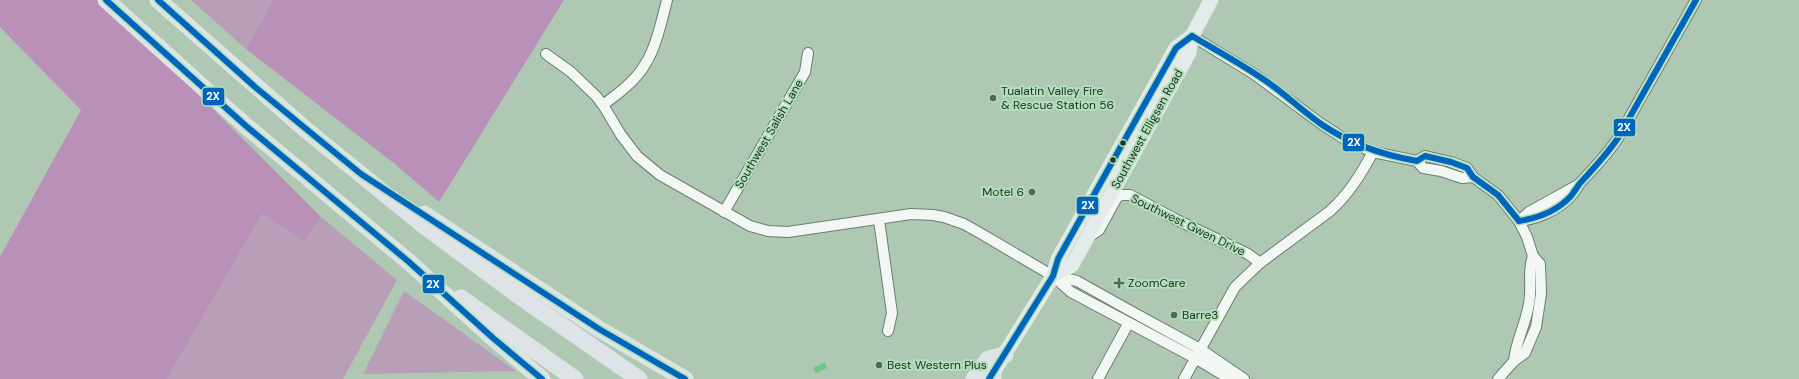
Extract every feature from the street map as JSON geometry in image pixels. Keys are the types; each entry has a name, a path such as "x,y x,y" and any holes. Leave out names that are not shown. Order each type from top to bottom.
{"highway":[{"path":"106,0 241,122 409,262 493,338 542,379"},
{"path":"158,0 305,130 423,225 484,271 640,379"},
{"path":"361,174 599,329 685,379"},
{"path":"409,262 575,379"},
{"path":"974,379 988,359 1005,355"}],"main road":[{"name":"Southwest Elligsen Road","path":"1053,276 1072,265 1189,53 1192,36 1211,0"},
{"name":"Southwest Elligsen Road","path":"991,377 1053,276 1058,259 1176,48 1192,36"}],"street":[{"path":"603,105 630,83 646,65 656,42 667,0"},
{"path":"1519,221 1533,220 1546,214 1571,196 1579,184 1594,171 1614,144 1696,0"},
{"path":"1192,36 1254,74 1346,140 1373,152 1417,161 1425,156 1451,162 1466,168 1474,177 1498,195 1519,221 1534,256 1540,264 1541,275 1540,310 1530,344 1525,354 1514,361 1498,379"},
{"name":"Southwest Salish Lane","path":"724,212 805,72 808,53"},
{"path":"546,54 575,75 603,105 621,135 637,156 664,178 750,226 768,231 788,232 879,220 911,214 944,217 964,224 1053,276 1071,292 1128,324 1198,353 1230,379"},
{"path":"1184,379 1235,287 1260,263 1341,202 1358,179 1373,152"},
{"name":"Southwest Gwen Drive","path":"1087,238 1099,230 1116,199 1120,195 1130,195 1175,219 1248,254 1260,263"},
{"path":"879,220 892,313 888,331"},
{"path":"1053,276 1077,281 1244,379"},
{"path":"1098,379 1128,324"}],"shaded area":[{"path":"0,0 104,0 321,217 304,241 262,214 167,379 0,379 0,257 81,110 0,27"},
{"path":"191,0 273,0 246,49"},
{"path":"273,0 564,0 439,202 395,164 246,49"},
{"path":"262,214 304,241 321,217 397,280 343,379 167,379"},
{"path":"404,291 516,371 363,374"},
{"path":"825,362 827,368 816,373 813,368"}],"transit line":[{"name":"2X","path":"106,0 246,126 409,262 493,338 542,379"},
{"name":"2X","path":"158,0 255,87 361,174 599,329 685,379"},
{"name":"2X","path":"1519,221 1541,216 1560,206 1571,196 1605,155 1618,138 1696,0"},
{"name":"2X","path":"1192,36 1263,79 1321,124 1355,143 1391,156 1417,161 1425,156 1451,162 1467,168 1473,177 1498,195 1519,221"},
{"name":"2X","path":"989,379 1053,276 1058,259 1176,48 1192,36"}],"place":[{"name":"Tualatin Valley Fire & Rescue Station 56","path":"993,98"},
{"name":"Motel 6","path":"1032,192"},
{"name":"ZoomCare","path":"1119,283"},
{"name":"Barre3","path":"1174,315"},
{"name":"Best Western Plus","path":"879,365"}]}
